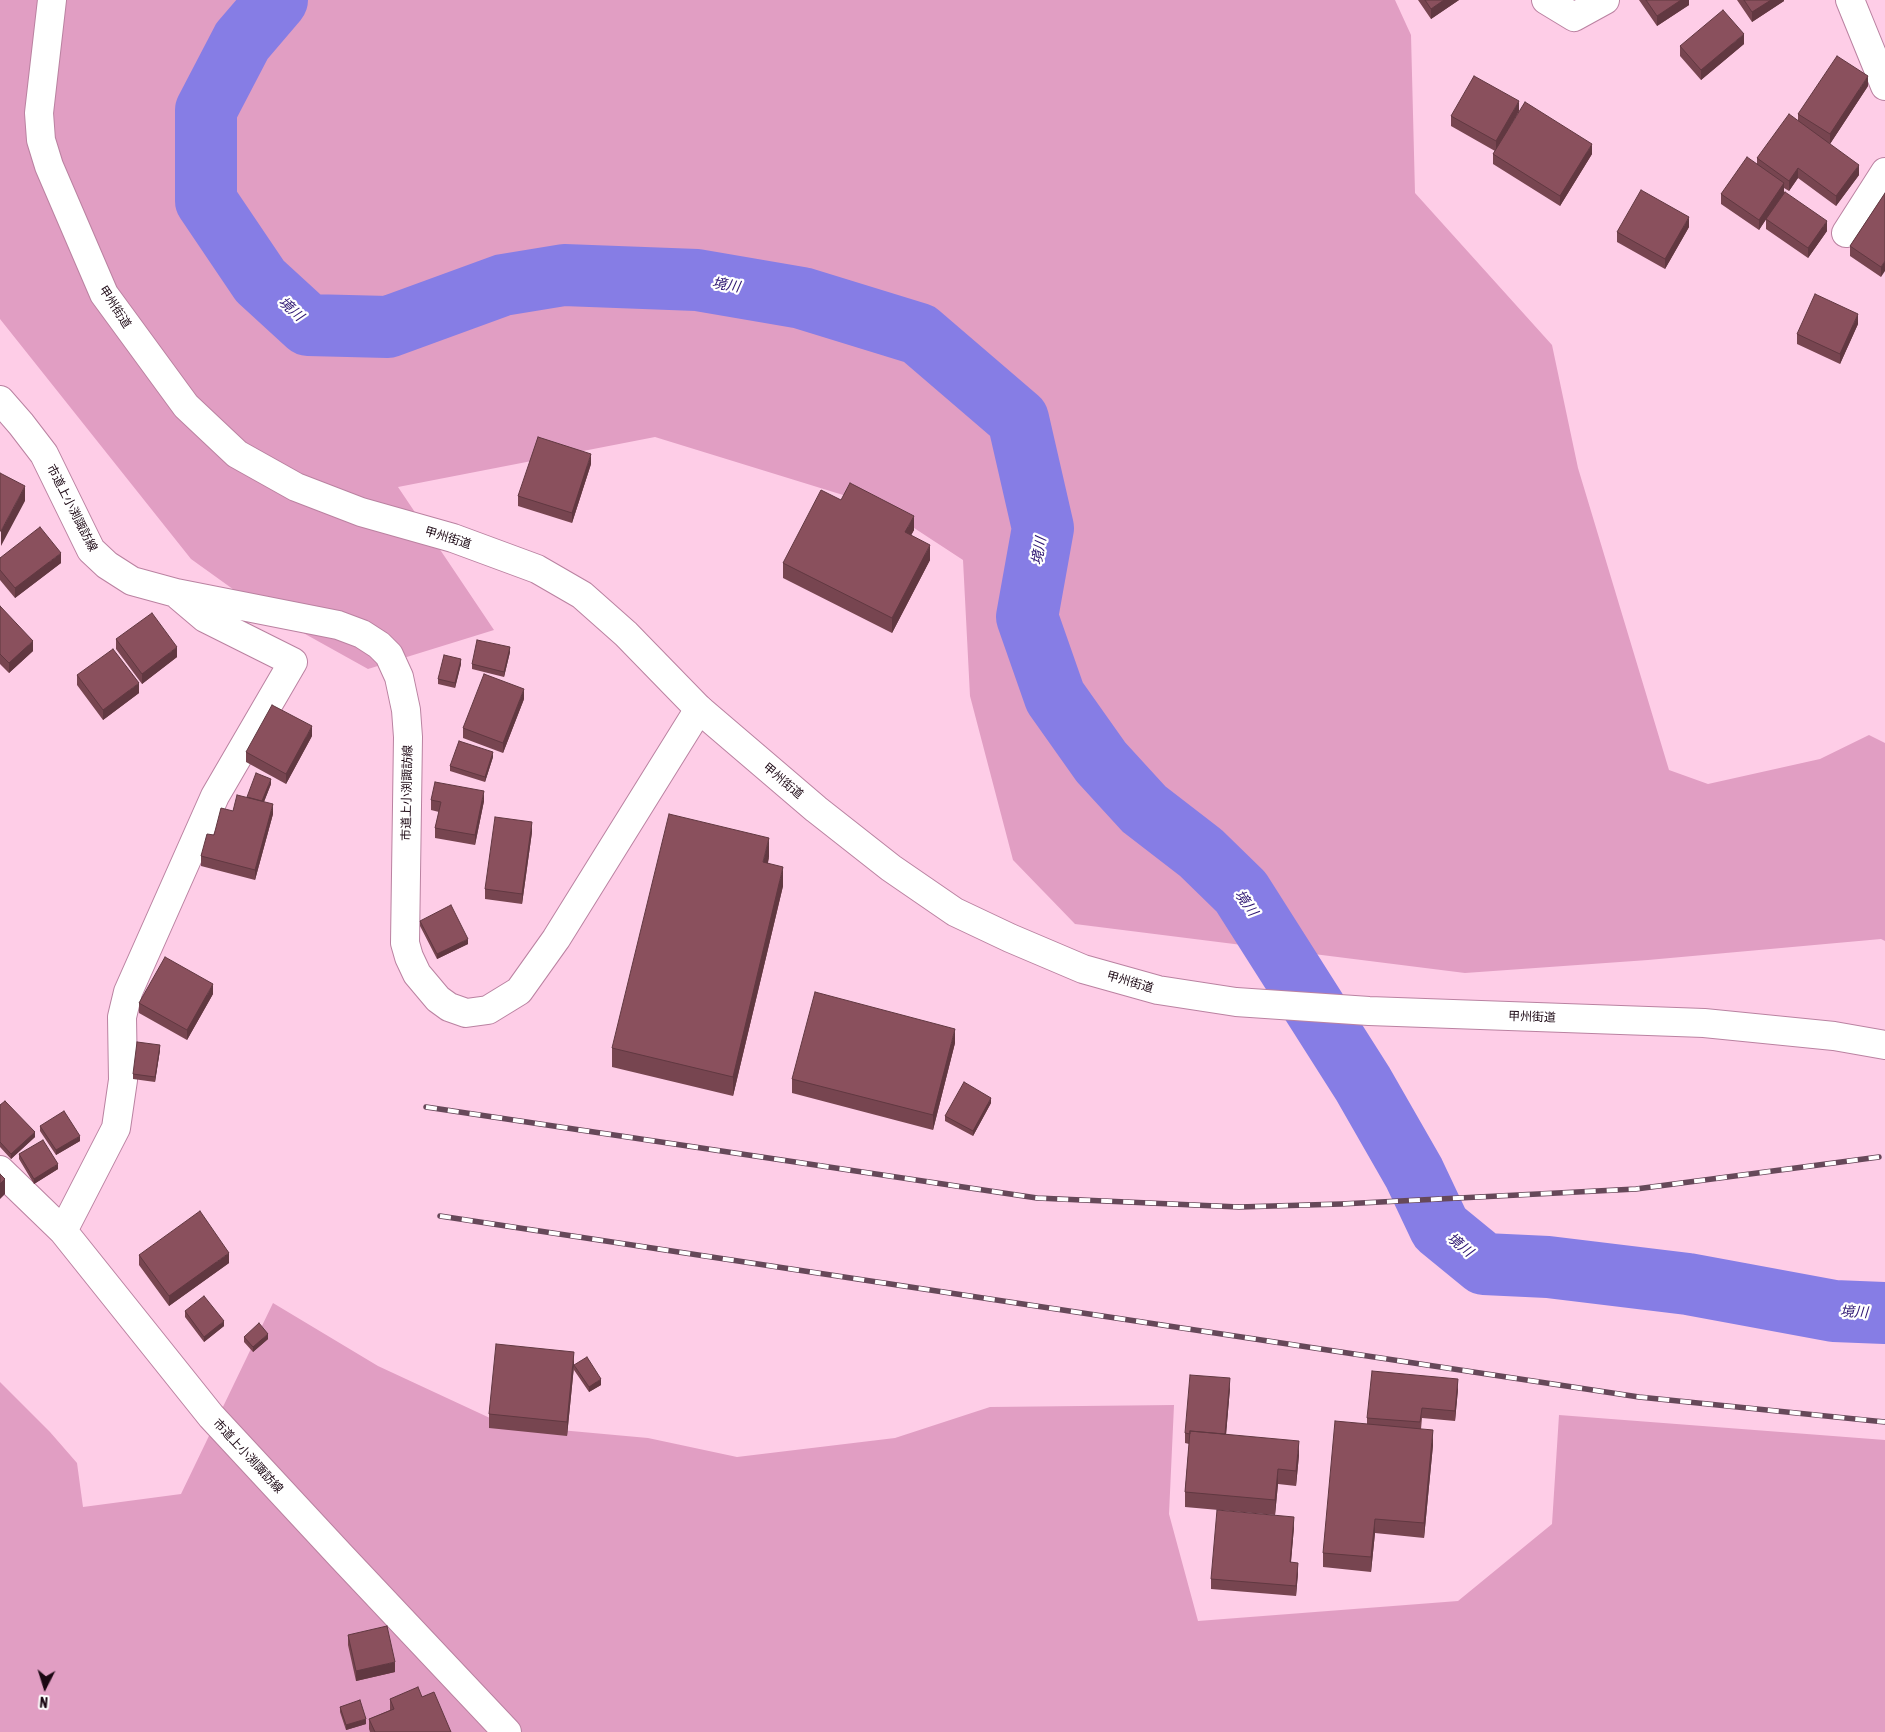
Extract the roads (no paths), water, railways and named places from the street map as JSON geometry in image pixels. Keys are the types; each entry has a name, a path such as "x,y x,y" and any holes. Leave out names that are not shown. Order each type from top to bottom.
{"main road":[{"name":"甲州街道","path":"52,0 39,113 41,140 49,166 104,294 186,406 237,454 296,487 361,512 454,538 537,569 582,595 619,628 699,709 816,809 884,862 955,912 1083,969 1158,990 1236,1002 1369,1011 1704,1023 1834,1036 1885,1045"},
{"path":"1546,0 1574,17 1605,0"},
{"path":"1850,0 1885,86"},
{"path":"1846,233 1885,172"},
{"name":"市道上小渕諏訪線","path":"0,400 44,454 91,550 107,566 132,581 176,593 338,625 362,634 379,645 389,655 399,677 406,710 408,737 405,943 417,974 438,999 449,1007 466,1013 488,1010 519,991 556,939 699,709"},
{"path":"63,1230 116,1128 123,1080 122,1016 128,992 215,796 293,662 205,618 176,593"},
{"name":"市道上小渕諏訪線","path":"0,1170 63,1230 211,1416 340,1556 507,1732"}],"waterway":[{"name":"境川","path":"277,0 242,41 206,110 206,201 260,281 308,325 388,327 503,285 564,275 697,280 802,298 919,334 1018,419 1043,528 1027,617 1055,697 1101,762 1144,809 1201,853 1241,892 1363,1084 1414,1173 1440,1228 1484,1264 1548,1267 1688,1284 1834,1311 1885,1313"}],"railway":[{"path":"426,1107 1037,1198 1239,1207 1341,1204 1636,1189 1879,1157"},
{"path":"440,1216 1639,1397 1885,1422"}]}
